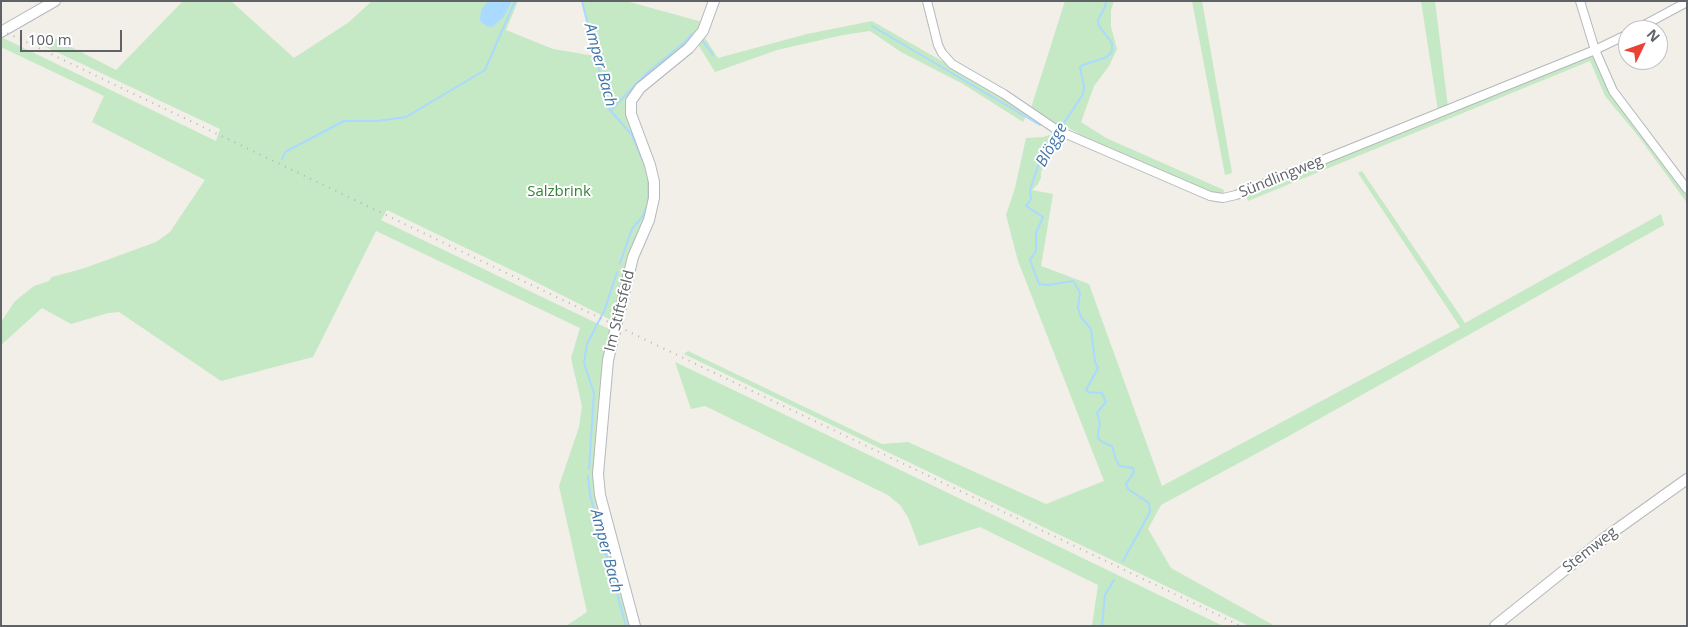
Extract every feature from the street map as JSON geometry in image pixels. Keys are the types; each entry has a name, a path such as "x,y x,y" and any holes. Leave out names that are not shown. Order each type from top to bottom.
{"street":[{"path":"1,32 55,1"},
{"name":"Im Stiftsfeld","path":"635,626 600,495 598,474 608,360 633,257 649,220 654,198 654,182 650,165 631,114 631,101 640,88 689,48 703,31 714,1"},
{"name":"Sündlingweg","path":"927,1 938,45 946,59 962,71 1004,94 1054,128 1217,198 1230,197 1595,50 1618,39"},
{"path":"1580,1 1595,50 1616,96 1687,189"},
{"path":"1654,20 1687,2"},
{"name":"Stemweg","path":"1495,626 1606,537 1687,478"}],"green space":[{"name":"Salzbrink","path":"183,1 231,1 294,58 349,22 372,1 518,1 506,30 553,49 595,56 581,1 626,1 706,23 688,46 630,100 649,166 655,206 613,321 387,210 381,220 611,330 604,359 599,396 594,471 595,496 630,626 566,626 587,612 559,486 579,427 582,406 571,358 580,328 376,231 313,357 221,381 119,312 108,313 71,324 42,308 1,345 1,322 15,301 34,286 49,281 52,277 85,268 156,242 170,232 205,180 92,122 104,96 1,47 1,37 216,141 220,129 46,47 52,37 116,70"},
{"path":"1065,1 1114,1 1111,10 1111,27 1117,49 1109,66 1094,86 1081,122 1106,138 1224,190 1223,196 1212,195 1098,145 1031,108"},
{"path":"1192,1 1202,1 1232,173 1225,175"},
{"path":"1421,1 1435,1 1448,107 1438,111"},
{"path":"872,21 1028,112 1023,122 963,84 901,52 870,31 777,50 715,72 696,41 703,35 718,58 807,34"},
{"path":"1590,54 1594,56 1610,94 1648,140 1687,193 1687,203 1639,137 1605,96 1590,61 1248,201 1245,193"},
{"path":"1060,132 1055,142 1054,151 1046,160 1041,172 1041,178 1032,190 1053,194 1041,266 1089,284 1162,486 1460,327 1358,173 1362,171 1465,323 1661,214 1664,225 1287,437 1161,505 1148,529 1171,568 1275,626 1249,626 684,354 688,351 882,444 908,442 1046,504 1104,481 1018,261 1006,215 1015,188 1026,138 1043,137"},
{"path":"675,362 1223,626 1092,626 1098,585 980,527 919,546 908,517 900,505 888,495 705,406 691,409"}],"water":[{"path":"488,1 512,1 503,18 492,27 486,26 480,21 481,10"}],"waterway":[{"path":"282,159 285,152 344,121 377,121 406,117 485,70 515,1"},
{"name":"Amper Bach","path":"582,1 609,109 632,135 646,168"},
{"name":"Blögge","path":"1060,129 1083,94 1084,87 1080,67 1107,57 1112,51 1112,43 1099,26 1098,20 1106,1"},
{"path":"872,26 1040,125"},
{"path":"610,111 648,72 692,34 694,36"},
{"path":"702,40 713,55"},
{"name":"Blögge","path":"1058,133 1053,150 1047,159 1038,166 1030,190 1031,199 1026,206 1043,217 1036,233 1036,251 1030,260 1039,284 1048,285 1073,281 1080,292 1078,308 1081,317 1091,329 1095,362 1098,368 1086,390 1088,392 1102,393 1106,402 1097,413 1100,424 1098,438 1112,446 1120,466 1133,468 1134,472 1126,484 1128,489 1149,503 1150,512 1123,561"},
{"name":"Amper Bach","path":"620,263 632,229 642,217 648,204 648,179"},
{"name":"Amper Bach","path":"589,469 594,393 584,363 587,344 605,309 617,272"},
{"name":"Amper Bach","path":"588,476 590,495 626,626"},
{"name":"Blögge","path":"1102,626 1105,595 1114,580"}],"railway":[{"path":"1,30 1241,626"}]}
